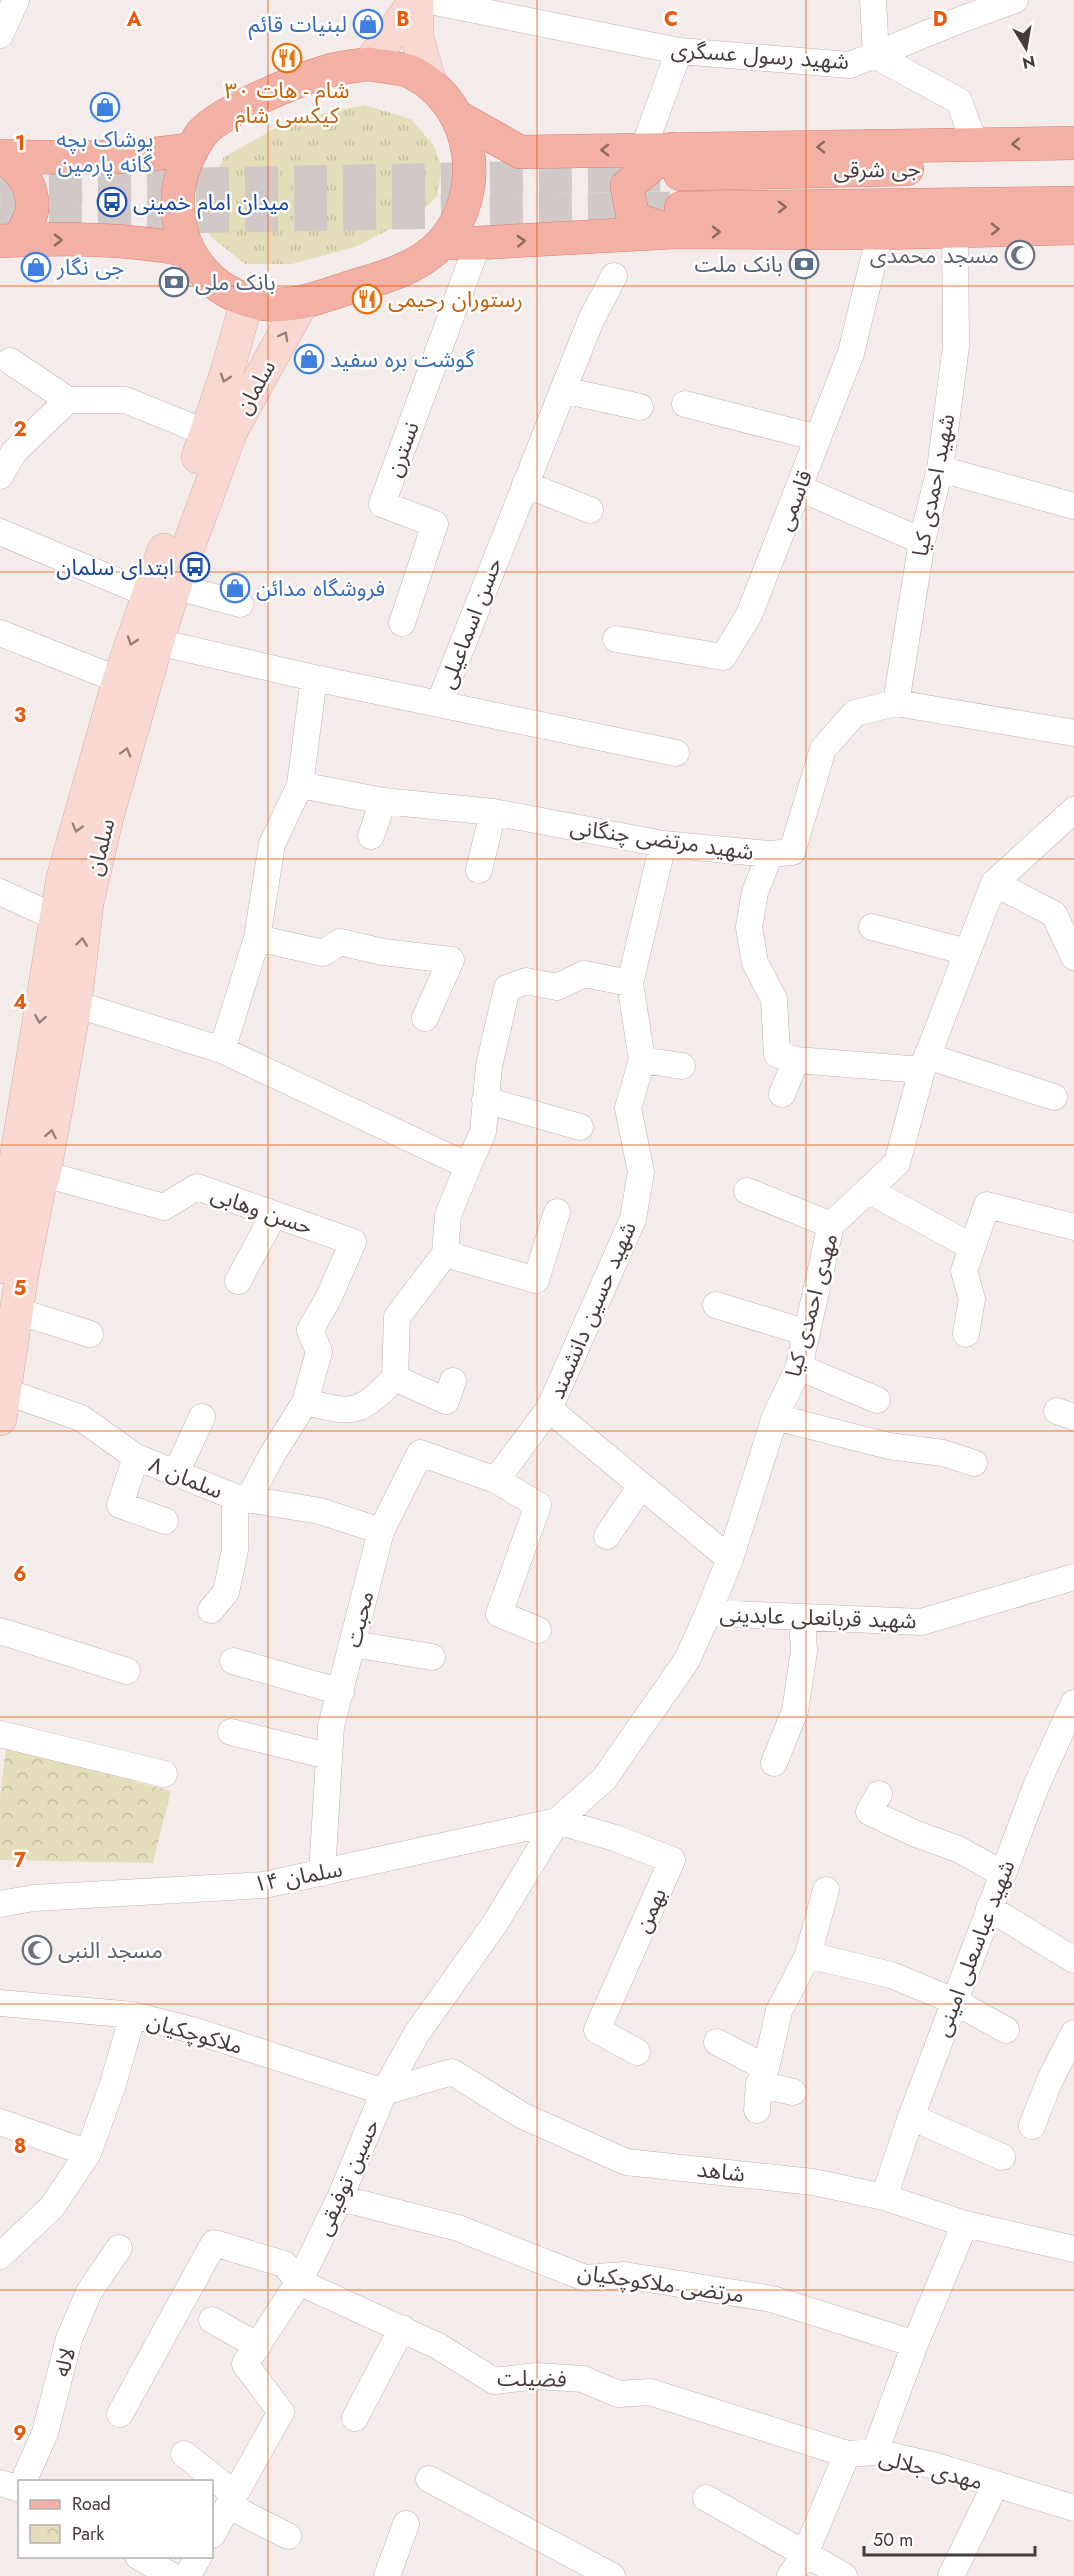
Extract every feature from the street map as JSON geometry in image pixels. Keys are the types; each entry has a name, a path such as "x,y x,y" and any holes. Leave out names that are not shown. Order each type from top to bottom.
{"main road":[{"path":"369,64 416,0"},
{"path":"416,0 417,37 430,84"},
{"path":"458,117 469,149 470,183 460,215 441,243 423,259 401,271 301,304 268,304 247,301 212,283 187,250 179,223 178,195 182,171 202,133 223,117 252,102 330,70 369,64 411,72 430,84 458,117 520,152 665,158 1074,143"},
{"path":"0,156 113,159 155,156 192,149"},
{"path":"0,156 14,164 30,187 32,212 9,241"},
{"path":"665,158 627,186 633,218 880,232 1074,228"},
{"name":"جی شرقی","path":"665,158 1074,165"},
{"name":"جی شرقی","path":"678,220 1074,203"},
{"path":"441,243 478,243 678,220"},
{"path":"9,241 110,240 145,242 187,250"},
{"name":"سلمان","path":"0,1278 12,1230 44,1174 75,1004 87,903 107,817 157,642 161,590 247,301"},
{"name":"سلمان","path":"2,1405 17,1311 8,1151 57,918 63,878 119,680 231,431 301,304"}],"street":[{"path":"0,35 15,0"},
{"name":"شهید رسول عسگری","path":"425,0 679,51 850,65 1015,0"},
{"path":"873,0 876,56 959,100 975,145"},
{"path":"665,158 679,51"},
{"name":"شهید احمدی کیا","path":"896,703 922,541 940,469 956,346 956,230"},
{"name":"قاسمی","path":"616,639 723,657 749,615 852,353 880,232"},
{"name":"نسترن","path":"402,623 435,524 382,504 478,243"},
{"name":"حسن اسماعیلی","path":"157,642 439,704 591,320 614,276"},
{"path":"10,361 68,400 125,400 207,433"},
{"path":"563,390 640,406"},
{"path":"0,477 14,452 68,400"},
{"path":"685,404 818,438"},
{"path":"940,469 1074,506"},
{"path":"525,484 590,510"},
{"path":"799,488 922,541"},
{"path":"0,532 161,590 240,604"},
{"path":"0,633 119,680"},
{"path":"222,1050 257,938 272,844 300,785 314,678"},
{"name":"شهید مرتضی چنگانی","path":"300,785 383,801 493,812 663,844 770,854 792,852 823,749 855,713 896,703 1074,733"},
{"path":"439,704 676,753"},
{"path":"371,836 383,801"},
{"name":"مهدی احمدی کیا","path":"708,1613 730,1559 775,1417 799,1367 831,1225 897,1163 924,1063 994,883 1064,830 1074,810"},
{"path":"479,870 493,812"},
{"name":"شهید حسین دانشمند","path":"496,1480 549,1409 633,1219 641,1172 627,1108 642,1060 630,983 663,844"},
{"path":"770,854 755,891 749,927 755,963 774,999 777,1054 796,1060 924,1063 1054,1097"},
{"path":"994,883 1054,914 1074,957"},
{"path":"0,892 57,918"},
{"path":"872,927 967,952"},
{"path":"257,938 323,953 340,942 383,952 452,960 425,1018"},
{"path":"211,1610 226,1592 235,1550 241,1499 305,1402 345,1411 370,1403 395,1378 397,1317 445,1254 448,1215 483,1132 489,1066 507,988 526,981 557,987 584,975 630,983"},
{"path":"75,1004 222,1050 468,1166"},
{"path":"642,1060 682,1066"},
{"path":"782,1094 796,1060"},
{"path":"485,1100 580,1127"},
{"name":"حسن وهابی","path":"44,1174 164,1207 197,1187 353,1242 328,1299 310,1330 319,1352 305,1402"},
{"path":"868,1190 972,1246"},
{"path":"747,1191 831,1225"},
{"path":"966,1334 972,1299 964,1271 987,1205 1074,1227"},
{"path":"445,1254 536,1280 557,1212"},
{"path":"238,1281 274,1214"},
{"path":"716,1305 807,1333"},
{"path":"17,1311 90,1334"},
{"path":"799,1367 877,1400"},
{"path":"395,1378 446,1401 453,1381"},
{"name":"سلمان ۸","path":"2,1405 81,1418 136,1457 241,1499 320,1511 381,1531"},
{"path":"549,1409 730,1559"},
{"path":"176,1473 202,1417"},
{"path":"775,1417 889,1446 943,1453 974,1463"},
{"name":"محبت","path":"322,1873 331,1726 381,1531 420,1453 496,1480"},
{"path":"136,1457 120,1505 165,1521"},
{"path":"496,1480 538,1504 499,1614 538,1630"},
{"path":"607,1536 641,1486"},
{"name":"شهید قربانعلی عابدینی","path":"557,1821 604,1779 687,1660 708,1613 921,1622 1074,1577"},
{"path":"774,1763 795,1711 804,1652 802,1618"},
{"path":"0,1631 127,1671"},
{"path":"353,1644 432,1657"},
{"path":"233,1660 341,1692"},
{"name":"شهید عباسعلی امینی","path":"884,2197 911,2117 989,1908 1037,1784 1074,1703"},
{"path":"231,1732 328,1756"},
{"path":"0,1734 164,1774"},
{"path":"879,1794 870,1812 916,1834 958,1849 1003,1874"},
{"name":"سلمان ۱۴","path":"0,1904 34,1898 264,1885 557,1821"},
{"name":"بهمن","path":"557,1821 615,1838 672,1860 597,2030 637,2052"},
{"name":"حسین توفیقی","path":"213,2533 281,2412 245,2364 299,2282 340,2198 384,2092 417,2033 496,1922 557,1821"},
{"name":"سلمان ۱۴","path":"0,1884 34,1898"},
{"path":"757,2110 762,2076 779,2011 808,1955 826,1890"},
{"path":"989,1908 1074,1960"},
{"path":"808,1955 891,1975 954,2001 1006,2030"},
{"name":"ملاکوچکیان","path":"0,2003 133,2015 196,2031 384,2092"},
{"path":"0,2256 51,2207 88,2153 112,2087 133,2015"},
{"path":"1032,2126 1049,2082 1074,2033"},
{"path":"717,2042 762,2076 793,2092"},
{"name":"شاهد","path":"384,2092 452,2072 523,2116 626,2162 813,2182 884,2197 965,2224 1074,2249"},
{"path":"911,2117 1002,2157"},
{"path":"0,2122 88,2153"},
{"name":"مرتضی ملاکوچکیان","path":"340,2198 458,2228 585,2278 624,2275 772,2299 915,2344"},
{"path":"875,2452 915,2344 965,2224"},
{"name":"فضیلت","path":"120,2414 214,2243 284,2264 299,2282 438,2346 494,2381 537,2376 583,2379 618,2394 650,2392 847,2454"},
{"name":"لاله","path":"23,2480 45,2433 69,2339 89,2292 119,2248"},
{"path":"212,2320 258,2346"},
{"path":"354,2418 402,2328"},
{"name":"مهدی جلالی","path":"790,2576 805,2554 847,2454 875,2452 936,2466 1074,2508"},
{"path":"184,2454 211,2480"},
{"path":"429,2479 612,2576"},
{"path":"213,2482 231,2500 288,2536"},
{"path":"0,2483 18,2488"},
{"path":"951,2576 994,2485"},
{"path":"706,2498 844,2576"},
{"path":"387,2576 406,2524"},
{"path":"141,2558 172,2576"},
{"path":"187,2576 197,2558"}],"green space":[{"path":"364,105 411,119 434,146 442,168 437,196 420,214 355,247 292,264 245,264 210,236 203,200 224,157 288,121"},
{"path":"6,1748 171,1791 153,1863 0,1860 0,1797"}],"tunnel":[{"path":"0,188 660,175"},
{"path":"0,220 681,208"}],"place":[{"name":"لبنیات قائم","path":"368,24"},
{"name":"۳۰ شام - هات کیکسی شام","path":"287,58"},
{"name":"پوشاک بچه گانه پارمین","path":"105,107"},
{"name":"میدان امام خمینی","path":"112,202"},
{"name":"مسجد محمدی","path":"1020,255"},
{"name":"بانک ملت","path":"804,264"},
{"name":"جی نگار","path":"36,267"},
{"name":"بانک ملی","path":"174,282"},
{"name":"رستوران رحیمی","path":"367,299"},
{"name":"گوشت بره سفید","path":"309,359"},
{"name":"ابتدای سلمان","path":"195,567"},
{"name":"فروشگاه مدائن","path":"235,588"},
{"name":"مسجد النبی","path":"37,1950"}]}
